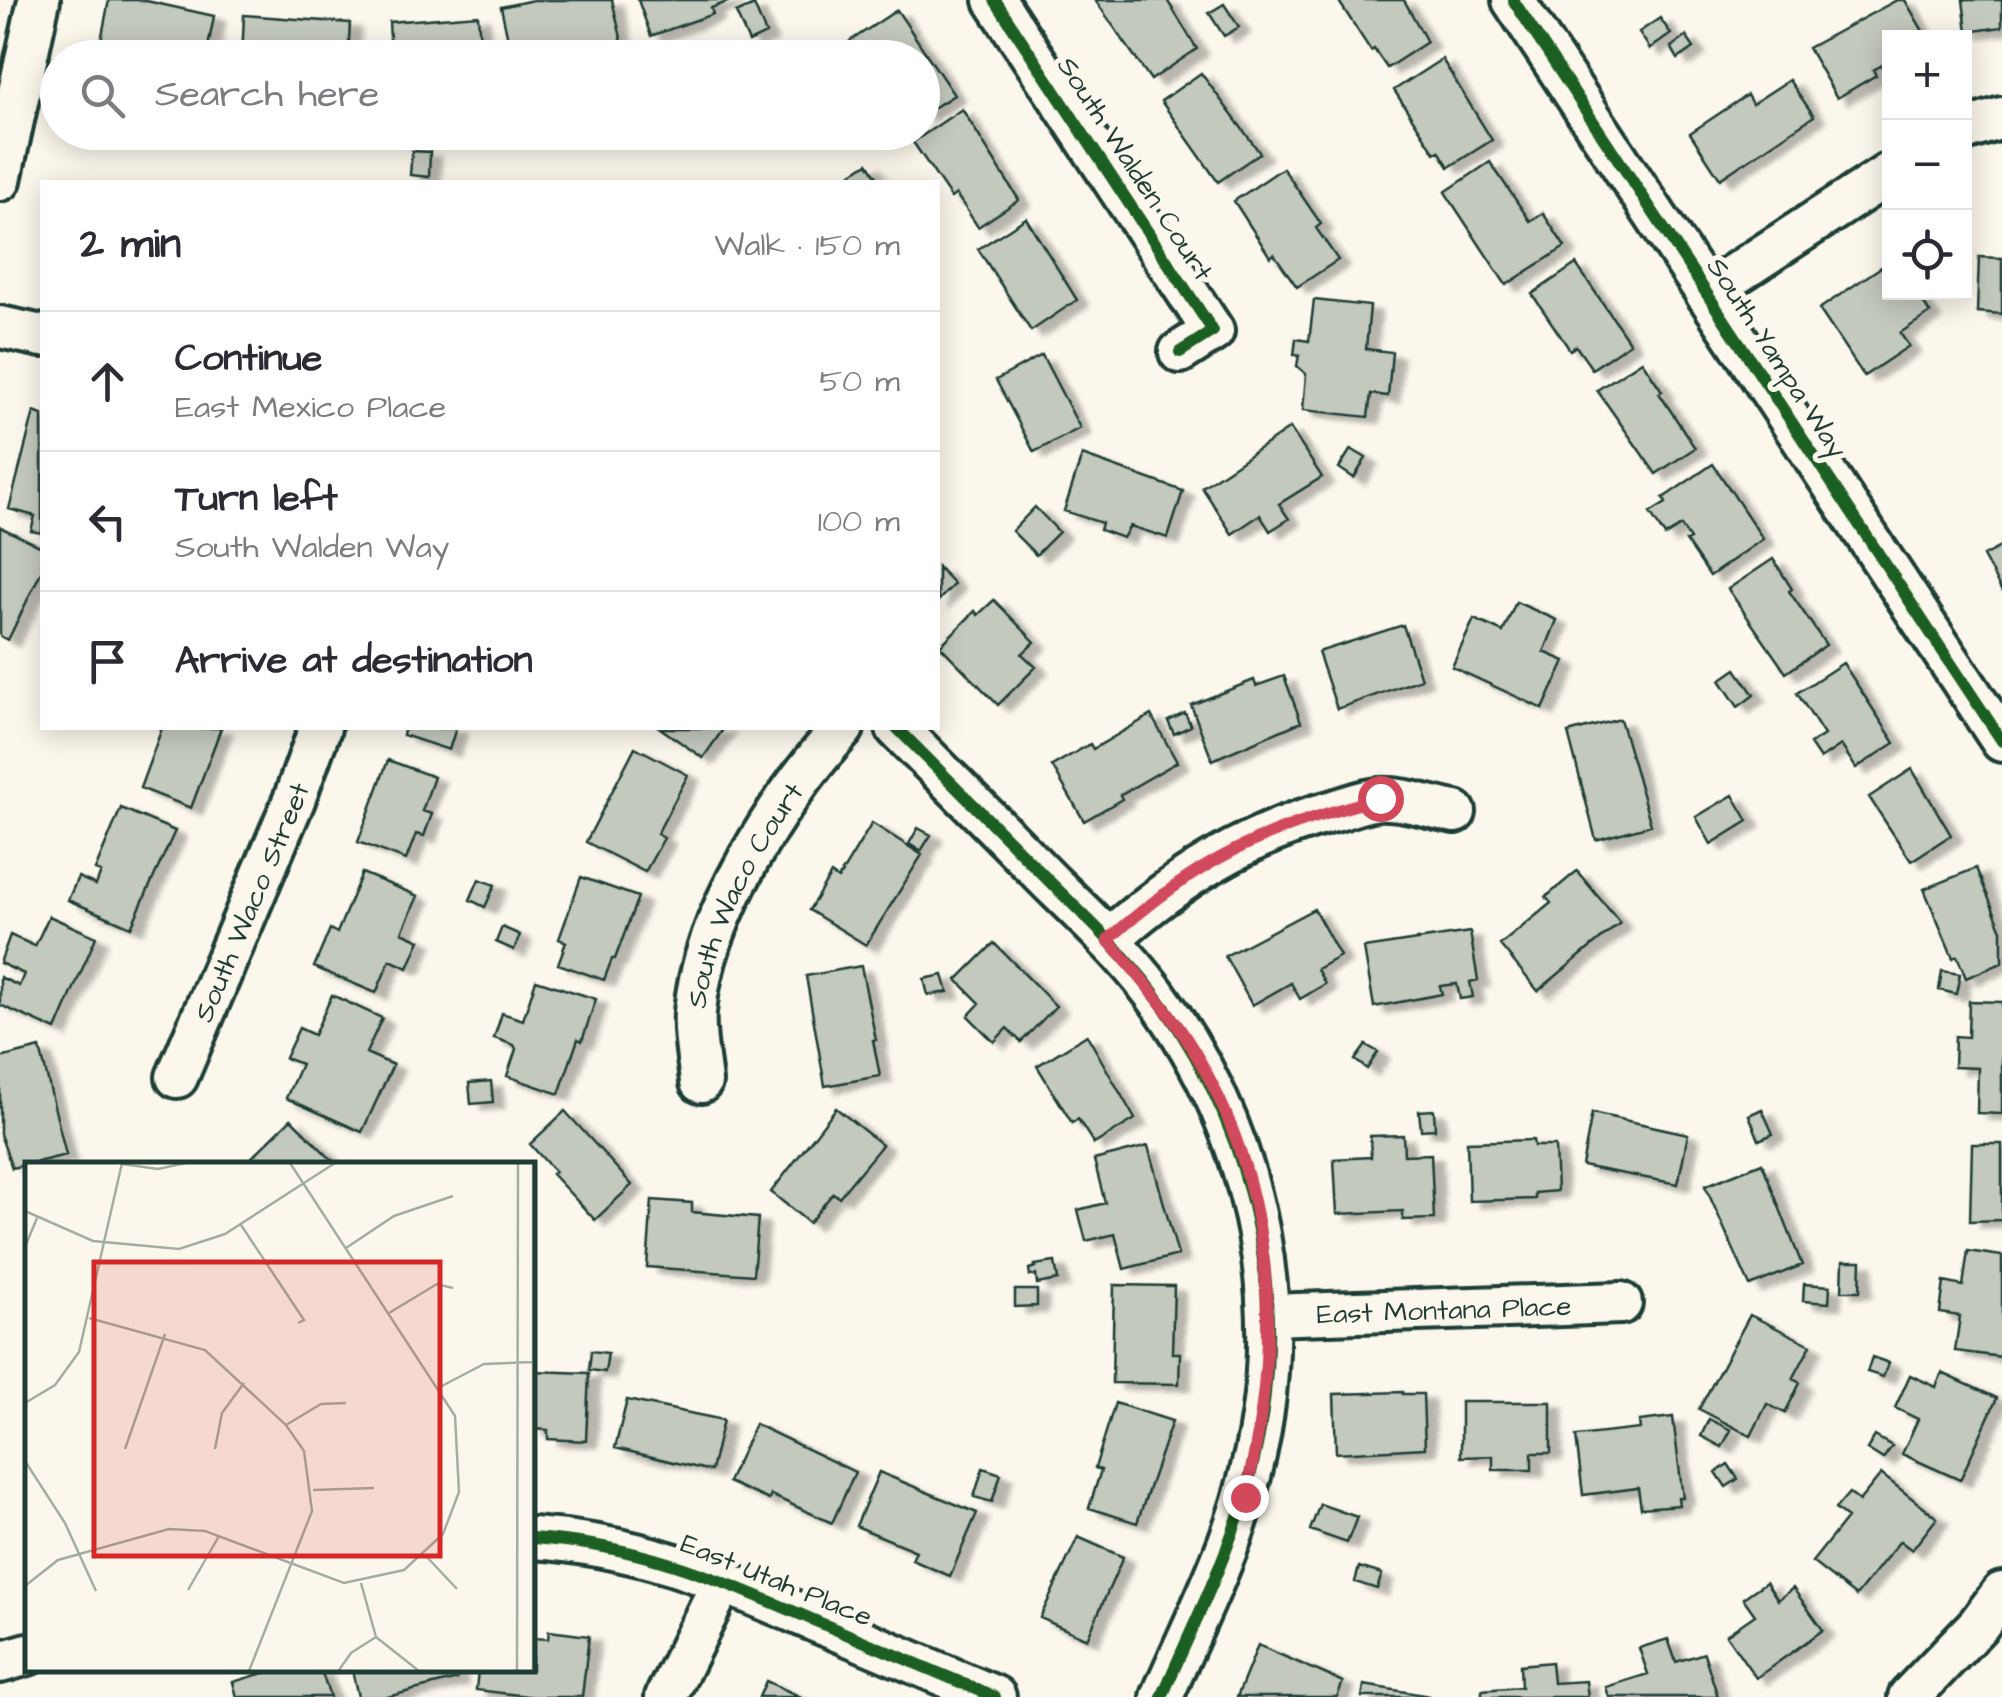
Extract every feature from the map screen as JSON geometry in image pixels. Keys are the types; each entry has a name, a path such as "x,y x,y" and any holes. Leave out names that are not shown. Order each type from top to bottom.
{"street":[{"path":"0,180 39,0"},
{"name":"South Walden Court","path":"995,0 1213,330 1180,352"},
{"name":"South Yampa Way","path":"1512,0 1998,728"},
{"path":"1972,127 2002,118"},
{"path":"1706,293 1882,178"},
{"path":"0,327 40,336"},
{"name":"South Waco Street","path":"177,1077 294,800 319,730"},
{"name":"South Waco Court","path":"701,1082 694,1014 708,950 742,873 778,811 841,730"},
{"path":"899,730 1108,940 1152,990 1186,1038 1214,1089 1246,1170 1259,1228 1269,1314 1267,1382 1259,1440 1245,1497 1162,1697"},
{"path":"1108,940 1190,873 1236,847 1311,817 1380,798 1455,812"},
{"name":"East Montana Place","path":"1269,1314 1621,1303"},
{"name":"East Utah Place","path":"535,1538 580,1541 639,1552 723,1581 995,1697"},
{"path":"666,1697 723,1581"},
{"path":"1915,1695 1979,1624 2002,1592"},
{"path":"0,1662 25,1655"}],"building":[{"path":"109,0 142,0 214,16 209,40 101,40"},
{"path":"533,0 612,0 622,40 508,40 501,7"},
{"path":"638,0 733,0 711,8 713,14 651,36"},
{"path":"1095,0 1167,0 1197,49 1151,80"},
{"path":"1338,0 1404,0 1427,42 1387,68 1374,49 1371,51"},
{"path":"1897,0 1905,0 1922,30 1882,30 1882,65 1873,70 1876,75 1837,98 1808,48"},
{"path":"1963,0 2002,0 2002,27 1967,30"},
{"path":"1224,4 1239,27 1224,36 1209,13"},
{"path":"754,5 766,34 748,40 736,13"},
{"path":"897,10 917,40 852,40"},
{"path":"244,15 350,23 349,40 243,40"},
{"path":"478,15 480,40 390,40 389,22"},
{"path":"1660,18 1671,34 1650,49 1639,32"},
{"path":"1686,36 1694,48 1678,59 1671,47"},
{"path":"1442,59 1492,140 1449,167 1439,151 1435,153 1394,90"},
{"path":"1201,73 1260,153 1218,182 1161,101"},
{"path":"940,74 954,95 940,104"},
{"path":"1789,80 1814,116 1720,179 1690,133 1747,95 1752,104"},
{"path":"962,109 1019,200 978,227 956,194 951,198 918,150 940,150 940,124"},
{"path":"412,151 430,152 429,177 410,175"},
{"path":"1490,162 1530,221 1543,213 1565,247 1506,285 1445,192"},
{"path":"868,163 877,177 857,180 852,173"},
{"path":"1283,168 1321,224 1316,228 1338,260 1297,287 1274,254 1270,257 1234,201"},
{"path":"1026,218 1077,300 1031,331 978,249"},
{"path":"1979,257 2002,258 2002,314 1977,312"},
{"path":"1576,264 1630,343 1592,369 1576,346 1570,350 1532,294"},
{"path":"1882,266 1882,300 1921,300 1930,313 1900,333 1909,346 1864,376 1819,309"},
{"path":"1314,300 1370,306 1366,349 1392,352 1388,396 1371,394 1368,417 1303,410 1306,374 1297,366 1299,355 1294,355 1296,339 1309,341"},
{"path":"1042,355 1080,428 1034,452 996,380"},
{"path":"1642,361 1695,448 1656,474 1597,390"},
{"path":"34,412 40,414 40,533 31,531 35,516 9,509"},
{"path":"1290,428 1322,477 1279,504 1289,519 1270,531 1260,515 1232,534 1202,487"},
{"path":"1351,449 1366,458 1354,478 1339,468"},
{"path":"1082,455 1183,491 1168,538 1130,526 1123,538 1100,530 1102,523 1064,511"},
{"path":"1713,464 1763,539 1710,576 1686,541 1690,539 1681,526 1665,536 1650,513 1666,503 1663,498"},
{"path":"1035,507 1059,532 1036,555 1012,531"},
{"path":"0,527 40,546 40,574 8,640 0,636"},
{"path":"2002,546 2002,592 1983,556"},
{"path":"1773,559 1792,589 1789,591 1826,645 1786,673 1728,589"},
{"path":"940,569 954,584 940,599"},
{"path":"994,600 1035,642 1022,654 1036,667 998,705 940,646 975,611 978,615"},
{"path":"1516,602 1557,620 1544,652 1565,661 1543,709 1452,667 1474,619 1503,632"},
{"path":"1403,625 1421,679 1337,709 1318,652"},
{"path":"1843,663 1895,743 1856,768 1841,745 1820,759 1810,744 1824,735 1797,693"},
{"path":"1736,669 1754,695 1738,707 1720,680"},
{"path":"1284,676 1301,722 1212,760 1191,705 1254,680 1256,686"},
{"path":"1185,713 1191,726 1174,734 1168,721"},
{"path":"1151,715 1177,762 1084,821 1052,766 1090,744 1093,749"},
{"path":"1620,719 1651,825 1596,840 1568,733"},
{"path":"161,730 220,730 191,808 140,788"},
{"path":"404,730 455,730 449,750 403,735"},
{"path":"663,730 723,730 703,758"},
{"path":"635,747 688,775 657,834 664,838 645,872 586,842"},
{"path":"388,760 434,777 422,811 432,814 424,836 416,834 406,860 358,842"},
{"path":"1912,769 1951,835 1911,861 1869,797"},
{"path":"1733,795 1748,821 1711,844 1696,817"},
{"path":"121,808 175,831 131,927 68,900 78,877 96,885 101,872 95,870"},
{"path":"872,823 922,855 866,945 809,910 831,874 838,879"},
{"path":"918,828 931,835 921,851 909,844"},
{"path":"1976,868 2002,930 2002,963 1966,978 1957,956 1953,958 1924,889"},
{"path":"1577,871 1620,923 1538,991 1500,945 1551,903 1546,897"},
{"path":"362,873 418,896 402,932 420,940 408,968 390,960 376,993 314,967 330,929 337,933"},
{"path":"581,877 638,897 604,980 558,964 566,942 559,939"},
{"path":"479,879 495,885 485,907 470,900"},
{"path":"1314,909 1340,956 1317,969 1325,984 1300,999 1291,983 1252,1005 1225,956"},
{"path":"49,916 96,937 56,1030 0,1005 0,977 19,986 24,974 0,963 10,935 35,946"},
{"path":"502,927 520,935 514,950 496,942"},
{"path":"1470,932 1478,980 1470,982 1473,997 1460,999 1457,984 1440,986 1442,994 1374,1007 1364,948"},
{"path":"994,943 1056,1006 1021,1042 1007,1028 994,1042 968,1016 980,1003 957,980"},
{"path":"861,966 880,1076 825,1086 806,976"},
{"path":"1942,971 1960,974 1956,994 1939,990"},
{"path":"943,975 948,992 928,995 924,979"},
{"path":"536,980 596,999 559,1094 507,1076 516,1049 494,1038 502,1013 523,1020"},
{"path":"332,995 382,1018 366,1053 393,1065 362,1132 286,1098 301,1064 285,1058 299,1028 314,1035"},
{"path":"1969,1001 2002,1002 2002,1114 1977,1113 1978,1068 1954,1067 1955,1036 1968,1037"},
{"path":"1087,1035 1135,1119 1094,1144 1078,1119 1072,1123 1037,1066"},
{"path":"1366,1045 1378,1052 1367,1069 1355,1060"},
{"path":"40,1048 66,1155 12,1168 0,1134 0,1058"},
{"path":"491,1081 493,1102 471,1104 469,1083"},
{"path":"836,1108 882,1145 839,1197 833,1193 809,1223 771,1192"},
{"path":"1762,1109 1773,1134 1759,1140 1749,1115"},
{"path":"1434,1110 1435,1129 1421,1130 1419,1111"},
{"path":"565,1111 632,1185 595,1220 530,1144"},
{"path":"1592,1113 1688,1134 1678,1184 1582,1166"},
{"path":"291,1119 333,1161 332,1162 247,1162"},
{"path":"1403,1135 1404,1155 1431,1154 1434,1219 1403,1220 1403,1211 1337,1214 1334,1159 1371,1157 1370,1136"},
{"path":"1533,1140 1534,1146 1555,1146 1557,1191 1535,1193 1535,1199 1469,1201 1467,1142"},
{"path":"1972,1144 2002,1144 2002,1220 1970,1221"},
{"path":"1148,1146 1178,1255 1124,1269 1115,1234 1086,1241 1078,1210 1105,1203 1094,1160"},
{"path":"1762,1163 1802,1265 1750,1286 1705,1186"},
{"path":"652,1200 692,1203 692,1212 758,1218 753,1275 647,1267"},
{"path":"1968,1251 2002,1256 2002,1357 1955,1351 1960,1316 1940,1313 1944,1282 1963,1286"},
{"path":"1843,1261 1861,1261 1860,1291 1842,1291"},
{"path":"1055,1262 1058,1280 1037,1284 1036,1275 1030,1276 1029,1269 1035,1265"},
{"path":"1804,1284 1830,1286 1829,1303 1803,1301"},
{"path":"1114,1285 1174,1286 1172,1353 1180,1353 1179,1384 1112,1383"},
{"path":"1015,1290 1037,1290 1037,1306 1015,1307"},
{"path":"1750,1315 1811,1345 1793,1379 1800,1383 1785,1413 1767,1404 1751,1436 1699,1409"},
{"path":"591,1351 608,1353 605,1372 589,1370"},
{"path":"1872,1357 1889,1363 1883,1377 1867,1372"},
{"path":"535,1371 589,1373 586,1441 548,1439 548,1430 535,1429"},
{"path":"1942,1373 1997,1398 1960,1480 1902,1454 1918,1419 1895,1408 1910,1375 1936,1387"},
{"path":"1334,1394 1423,1394 1425,1448 1336,1453"},
{"path":"627,1400 723,1420 711,1471 615,1448"},
{"path":"1461,1402 1551,1402 1551,1453 1532,1453 1532,1470 1493,1470 1493,1456 1461,1457"},
{"path":"1115,1403 1172,1421 1137,1523 1089,1508 1101,1470 1095,1468"},
{"path":"1673,1417 1683,1498 1678,1498 1679,1505 1641,1508 1638,1488 1583,1495 1576,1436 1640,1429 1639,1421"},
{"path":"1709,1419 1731,1430 1722,1447 1701,1436"},
{"path":"755,1424 855,1472 832,1523 771,1495 769,1500 728,1482"},
{"path":"1875,1436 1892,1446 1883,1459 1867,1449"},
{"path":"1728,1464 1738,1479 1726,1487 1716,1472"},
{"path":"983,1468 1001,1474 992,1502 974,1497"},
{"path":"879,1472 977,1513 950,1576 912,1560 916,1551 856,1526"},
{"path":"1881,1474 1937,1518 1912,1550 1900,1541 1856,1596 1812,1562 1847,1518 1835,1509 1849,1493 1859,1501"},
{"path":"1320,1504 1357,1517 1347,1543 1310,1530"},
{"path":"1078,1537 1123,1557 1087,1639 1040,1618"},
{"path":"1359,1567 1382,1574 1377,1589 1355,1582"},
{"path":"1766,1582 1778,1600 1793,1588 1823,1630 1756,1678 1726,1635 1755,1615 1743,1598"},
{"path":"549,1631 589,1636 582,1697 536,1697 476,1690 478,1672 535,1672 535,1638 548,1639"},
{"path":"1668,1639 1676,1662 1704,1653 1718,1697 1609,1697 1606,1687 1648,1674 1639,1648"},
{"path":"1258,1645 1343,1682 1337,1697 1237,1697"},
{"path":"1551,1662 1553,1683 1586,1681 1588,1697 1482,1697 1482,1690 1521,1687 1520,1665"},
{"path":"267,1672 322,1672 330,1697 237,1697 233,1682"},
{"path":"352,1672 455,1672 457,1679 387,1697 358,1697"},
{"path":"766,1681 801,1697 759,1697"},
{"path":"1364,1685 1430,1696 1430,1697 1362,1697"}],"cycle path":[{"path":"995,0 1213,331 1180,352"},
{"path":"1513,0 2002,741"},
{"path":"899,730 1105,936 1154,993 1191,1049 1221,1108 1243,1170 1259,1233 1267,1298 1267,1363 1260,1429 1228,1546 1162,1697"},
{"path":"535,1538 608,1548 676,1565 995,1697"}],"route":[{"path":"1245,1497 1259,1440 1267,1382 1269,1314 1259,1228 1246,1170 1214,1089 1186,1038 1152,990 1108,940 1190,873 1236,847 1311,817 1380,798"}]}
